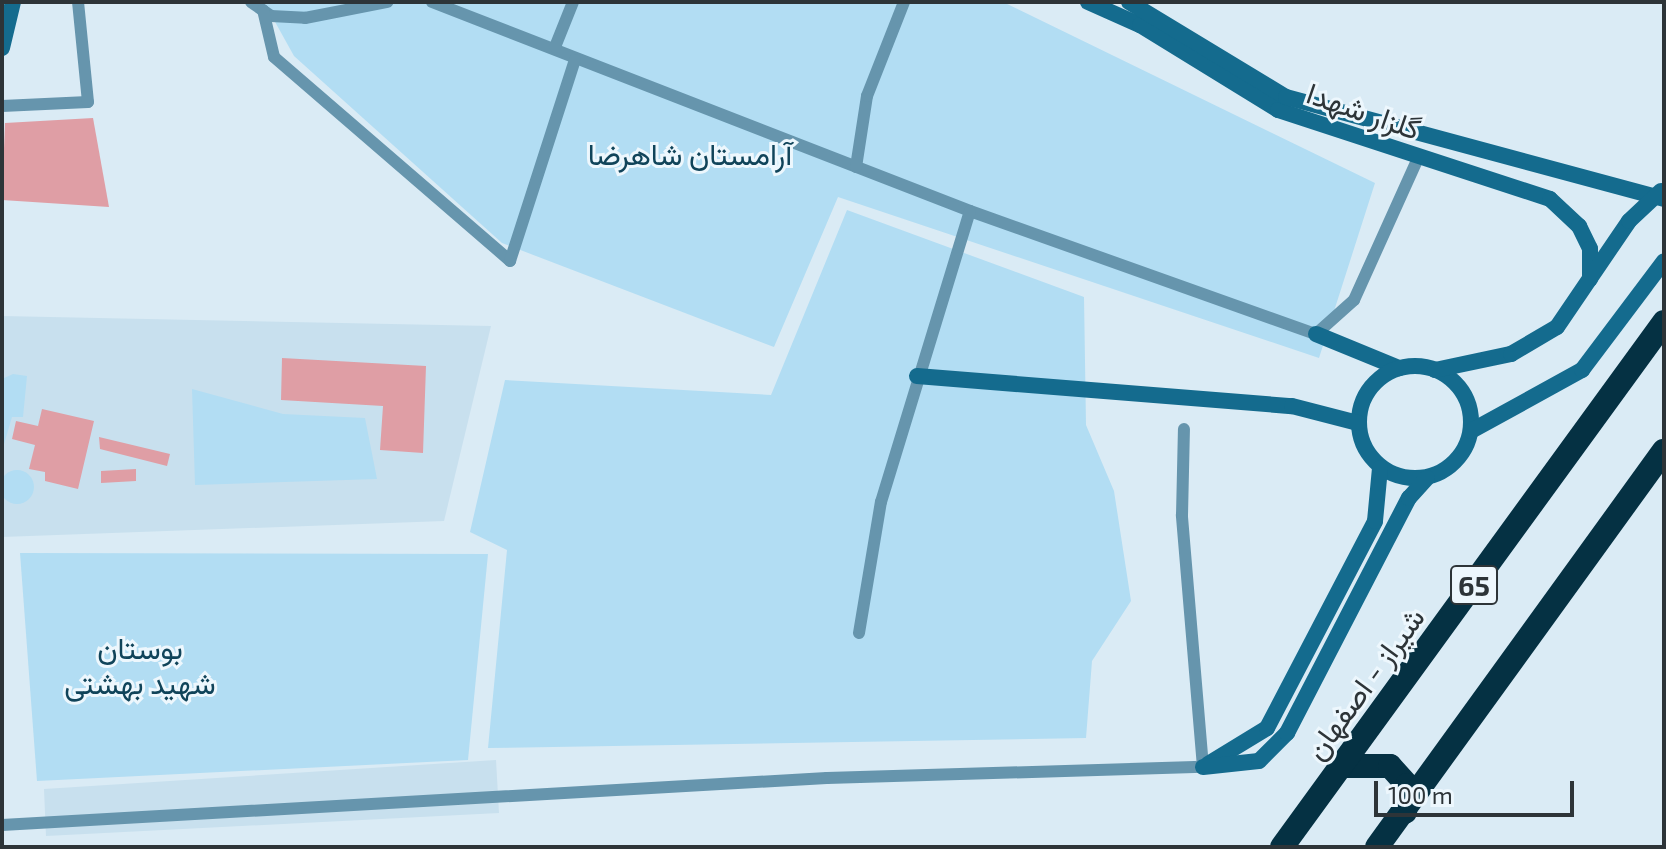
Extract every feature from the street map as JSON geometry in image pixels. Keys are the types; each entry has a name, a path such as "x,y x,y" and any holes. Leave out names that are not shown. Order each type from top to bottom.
{"highway":[{"name":"شیراز - اصفهان","path":"1282,847 1345,766 1664,322"},
{"name":"65","path":"1377,847 1664,451"},
{"path":"1345,766 1390,766 1407,785 1405,812"}],"street":[{"path":"2,48 13,2"},
{"path":"2,106 88,102 78,2"},
{"path":"251,2 263,10 305,18 387,2"},
{"path":"432,2 555,47 575,60 970,211 1316,334 1399,368 1435,370 1483,362 1538,340 1660,195"},
{"path":"555,47 573,2"},
{"path":"856,167 867,96 904,2"},
{"name":"گلزار شهدا","path":"1088,2 1140,25 1278,110 1566,207 1590,249 1590,279"},
{"name":"گلزار شهدا","path":"1129,2 1286,97 1660,195"},
{"path":"263,10 274,57 510,261 575,60"},
{"path":"1316,334 1354,300 1418,158"},
{"path":"859,633 881,502 917,376 970,211"},
{"path":"2,825 827,778 1203,767 1259,761 1287,733 1404,507 1427,478 1456,461 1471,431 1582,370 1664,261"},
{"path":"1203,767 1267,728 1375,521 1380,468 1358,423 1367,392 1399,368"},
{"path":"1435,370 1466,399 1471,431"},
{"path":"917,376 1292,406 1358,423"},
{"path":"1184,429 1182,515 1203,767"},
{"path":"1380,468 1427,478"}],"shaded area":[{"path":"2,316 491,326 444,521 2,537"},
{"path":"496,760 499,813 46,836 44,789"}],"green space":[{"name":"آرامستان شاهرضا","path":"264,2 1003,2 1375,183 1319,358 838,197 774,347 502,243 294,56"},
{"path":"847,210 1084,297 1086,425 1114,491 1131,601 1092,661 1086,738 488,748 507,550 470,532 505,380 771,395"},
{"path":"13,374 27,376 23,417 12,417 2,451 2,379"},
{"path":"192,389 283,414 365,418 377,479 195,485"},
{"path":"17,470 29,475 34,487 29,499 17,504 5,499 0,487 5,475"},
{"name":"بوستان شهید بهشتی","path":"20,553 488,554 468,760 37,781"}],"building":[{"path":"93,118 109,207 2,200 5,123"},
{"path":"282,358 426,366 423,453 380,450 383,406 281,400"},
{"path":"42,409 94,421 78,489 45,481 45,472 29,469 35,445 12,439 16,421 38,426"},
{"path":"99,437 170,454 167,466 100,449"},
{"path":"136,469 136,481 101,483 101,471"}]}
